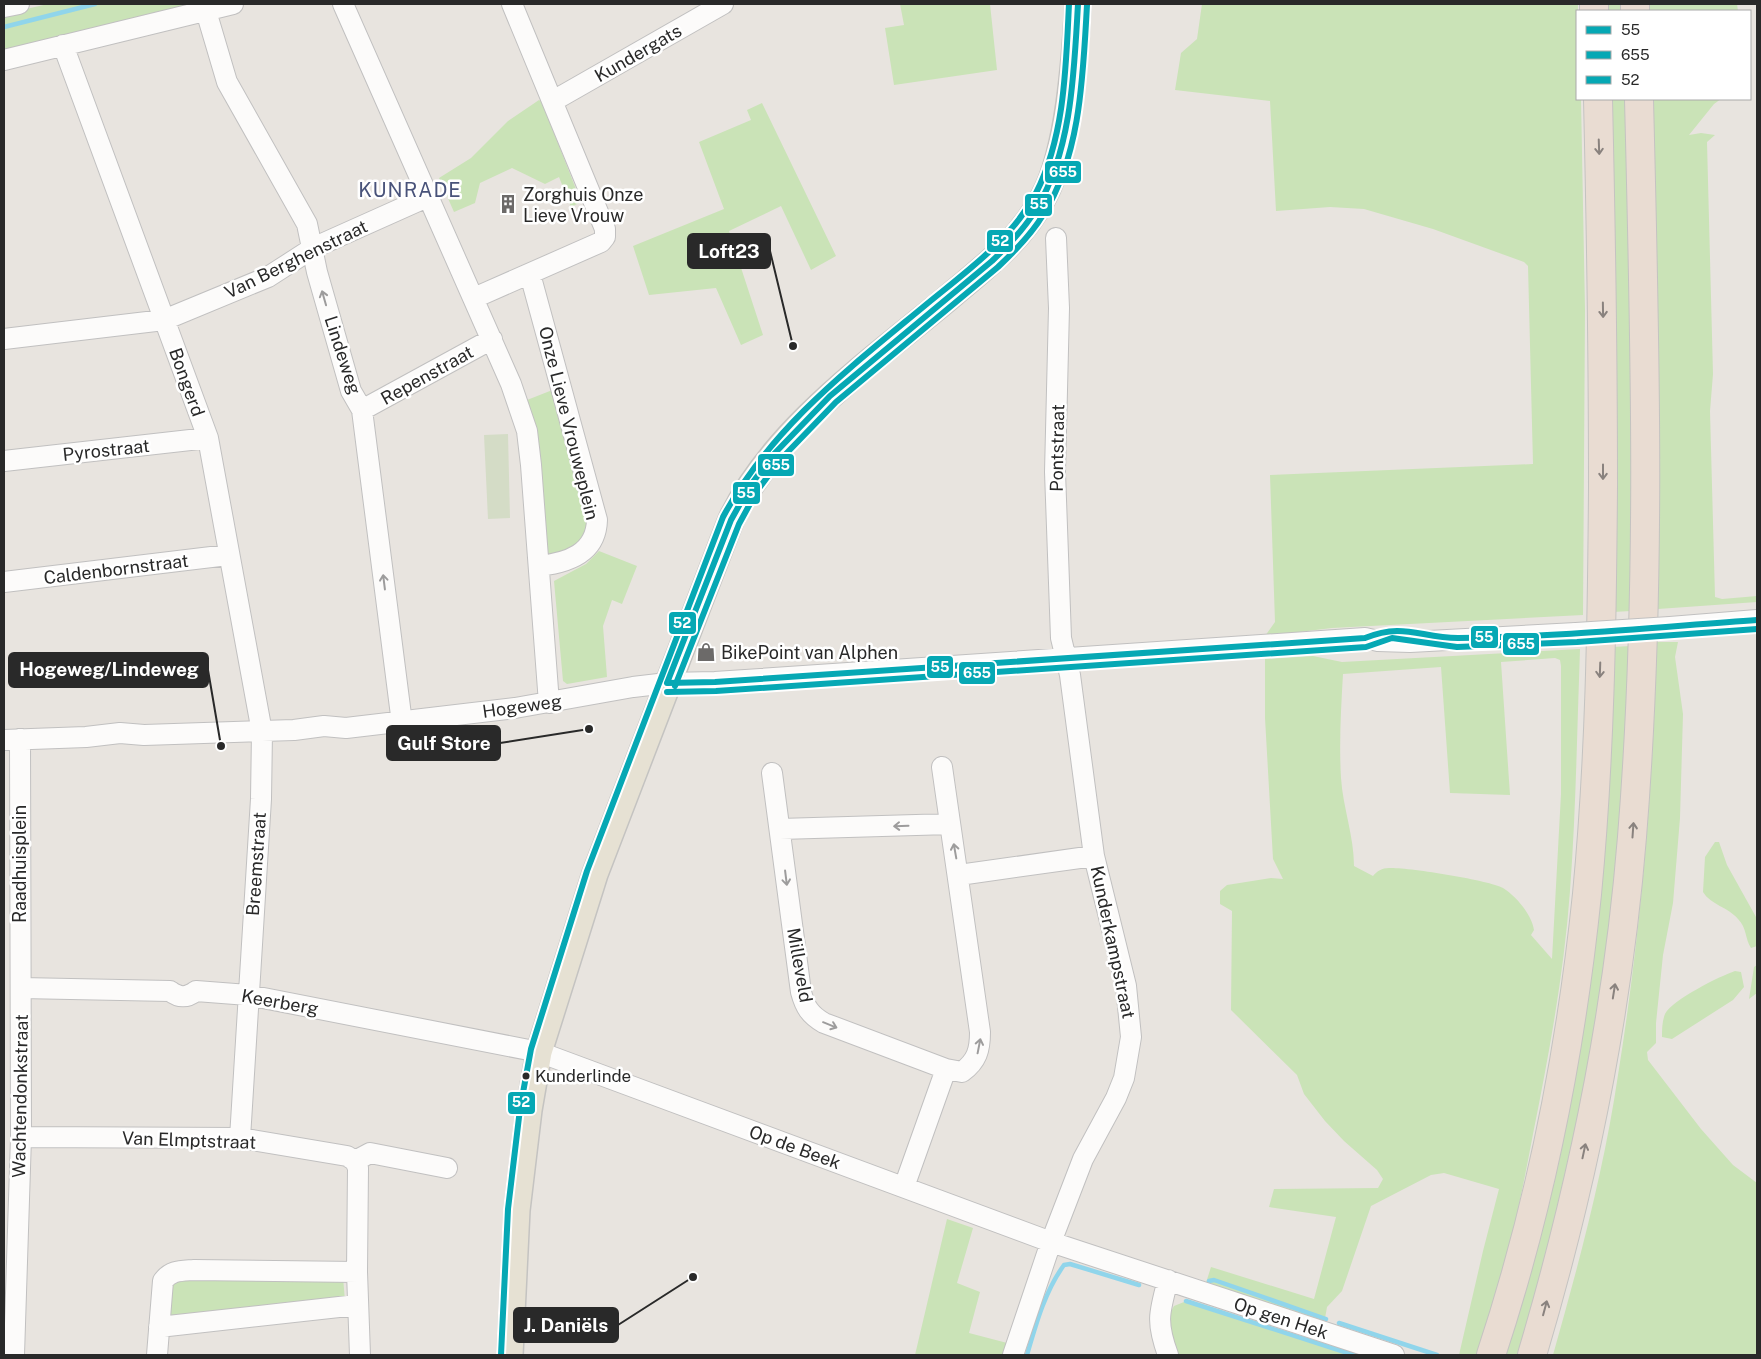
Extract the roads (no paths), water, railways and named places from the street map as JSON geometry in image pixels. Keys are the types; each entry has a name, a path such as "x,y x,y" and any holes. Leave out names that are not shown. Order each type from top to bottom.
{"highway":[{"path":"1491,1355 1516,1272 1557,1092 1580,946 1589,868 1598,745 1602,572 1603,332 1598,100"},
{"path":"1532,1355 1564,1235 1595,1100 1616,972 1632,839 1643,642 1644,321 1639,100"}],"main road":[{"path":"510,1355 517,1210 529,1110 539,1052 594,874 731,520 744,495 769,458 800,425 997,256 1037,209 1054,173 1062,140 1078,4"}],"street":[{"path":"4,7 19,4"},
{"path":"4,60 234,4"},
{"path":"344,4 427,197 492,339 527,431 549,703"},
{"path":"474,298 601,242 605,237 606,229 512,4"},
{"name":"Kundergats","path":"553,101 722,4"},
{"name":"Lindeweg","path":"206,11 227,82 307,224 317,272 351,390 362,410 402,722"},
{"name":"Bongerd","path":"63,45 208,438 262,732"},
{"name":"Van Berghenstraat","path":"4,339 164,320 268,277 313,248 427,197"},
{"name":"Pontstraat","path":"1056,238 1059,308 1055,472 1061,638 1067,657"},
{"name":"Onze Lieve Vrouweplein","path":"530,274 597,520 594,536 579,554 562,564 539,566"},
{"name":"Repenstraat","path":"362,410 492,339"},
{"name":"Pyrostraat","path":"4,461 208,438"},
{"name":"Caldenbornstraat","path":"4,582 228,555"},
{"name":"Hogeweg","path":"12,740 86,737 120,733 144,735 262,732 317,726 346,728 549,703 667,683 724,682 1365,638 1378,641 1410,642 1440,638 1576,632 1757,620"},
{"name":"Kunderkampstraat","path":"1013,1355 1051,1242 1083,1159 1116,1098 1124,1078 1131,1037 1126,986 1094,856 1067,657"},
{"name":"Breemstraat","path":"240,1138 261,799 262,732"},
{"name":"Raadhuisplein","path":"12,740 21,988"},
{"name":"Milleveld","path":"772,773 801,992 805,1006 814,1018 824,1023 946,1069 962,1072 974,1063 980,1046 980,1032 942,767"},
{"path":"780,829 950,824"},
{"path":"959,875 1094,856"},
{"name":"Keerberg","path":"21,988 170,991 176,996 190,996 196,992 248,996 539,1052"},
{"name":"Wachtendonkstraat","path":"14,1355 21,1137 21,988"},
{"name":"Op de Beek","path":"539,1052 1051,1242"},
{"path":"904,1187 946,1069"},
{"name":"Van Elmptstraat","path":"21,1137 240,1138 347,1156 355,1161"},
{"path":"360,1355 357,1272 358,1168 355,1161 370,1153 447,1168"},
{"name":"Op gen Hek","path":"1051,1242 1394,1355"},
{"path":"157,1355 163,1282 168,1274 177,1271 357,1272"},
{"path":"1168,1280 1160,1308 1159,1331 1168,1355"},
{"path":"159,1327 358,1305"}],"waterway":[{"path":"4,27 95,4"},
{"path":"1027,1355 1046,1297 1064,1265 1070,1264 1139,1285"},
{"path":"1209,1281 1214,1280 1326,1319"},
{"path":"1186,1301 1354,1355"},
{"path":"1339,1323 1437,1355"}],"place":[{"name":"Zorghuis Onze Lieve Vrouw","path":"508,204"},
{"name":"Loft23","path":"793,346"},
{"name":"BikePoint van Alphen","path":"706,652"},
{"name":"Gulf Store","path":"589,729"},
{"name":"Hogeweg/Lindeweg","path":"221,746"},
{"name":"Kunderlinde","path":"526,1076"},
{"name":"J. Daniëls","path":"693,1277"}],"district":[{"name":"KUNRADE","path":"410,190"}]}
